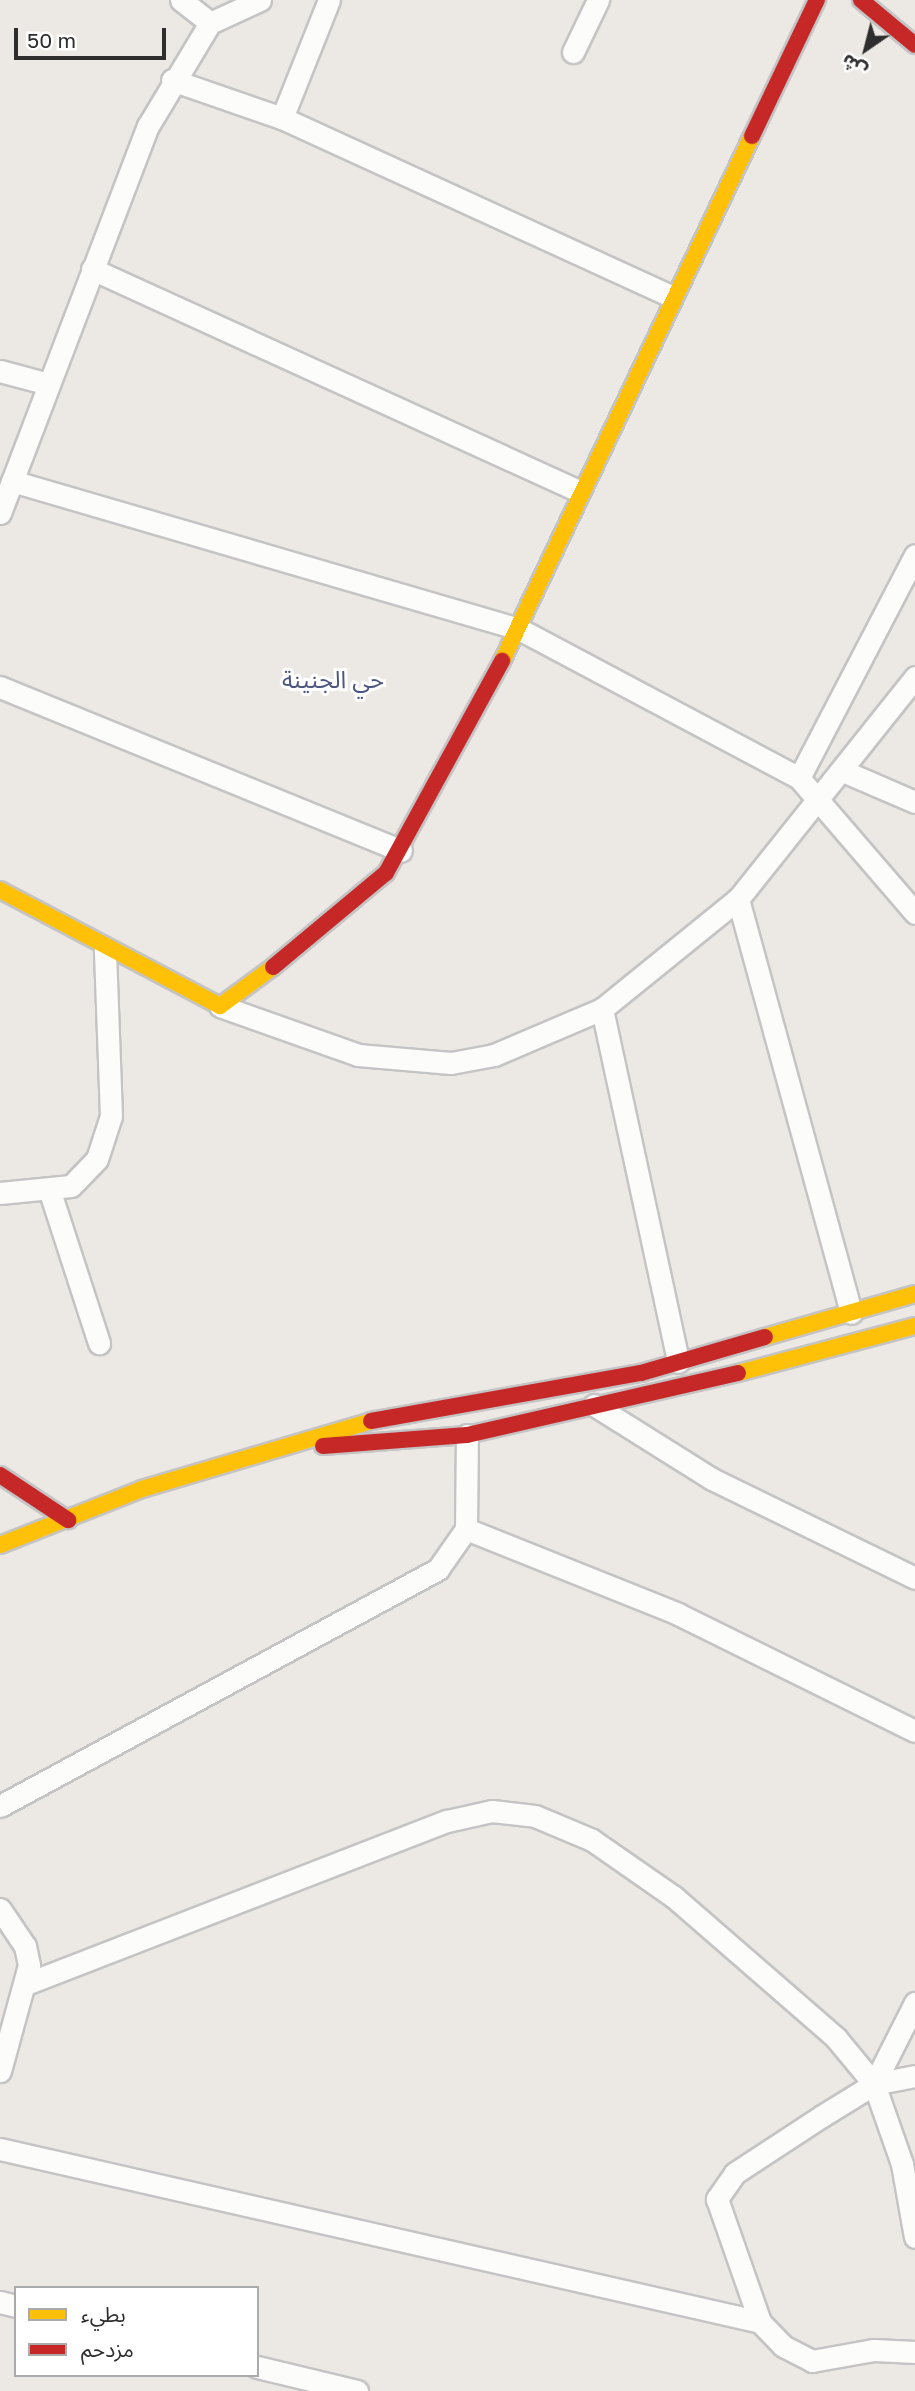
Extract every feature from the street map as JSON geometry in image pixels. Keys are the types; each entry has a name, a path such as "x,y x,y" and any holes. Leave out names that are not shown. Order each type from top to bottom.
{"street":[{"path":"181,0 210,23"},
{"path":"0,513 45,383 92,269 127,172 172,80 210,23 260,0"},
{"path":"282,118 329,0"},
{"path":"573,51 598,0"},
{"path":"219,1006 336,920 401,850 519,629 579,491 671,296 817,0"},
{"path":"861,0 915,45"},
{"path":"172,80 282,118 671,296"},
{"path":"92,269 579,491"},
{"path":"0,371 45,383"},
{"path":"12,481 519,629 799,778 915,913"},
{"path":"799,778 915,555"},
{"path":"0,890 105,949 219,1006 358,1055 451,1063 530,1044 602,1009 738,899 820,801 915,677"},
{"path":"0,687 401,850"},
{"path":"843,771 915,802"},
{"path":"738,899 851,1313"},
{"path":"0,1193 50,1192 89,1172 111,1116 105,949"},
{"path":"602,1009 678,1362"},
{"path":"50,1192 99,1343"},
{"path":"0,1545 283,1446 356,1424 577,1387 678,1362 915,1294"},
{"path":"283,1446 467,1435 598,1410 915,1326"},
{"path":"577,1387 598,1410 712,1479 915,1578"},
{"path":"0,1806 392,1597 438,1569 466,1529 467,1435"},
{"path":"0,1475 68,1520"},
{"path":"466,1529 678,1614 915,1731"},
{"path":"26,1983 447,1821 515,1811 592,1840 674,1897 836,2038 874,2084 902,2164 915,2236"},
{"path":"0,1909 25,1946 26,1983 0,2071"},
{"path":"874,2084 915,2003"},
{"path":"915,2076 874,2084 736,2173 719,2192 719,2216 760,2322 783,2346 812,2361 874,2350 915,2352"},
{"path":"0,2149 760,2322"},
{"path":"259,2367 357,2391"}],"traffic: slow":[{"path":"502,661 752,136"},
{"path":"0,890 220,1006 273,967"},
{"path":"765,1337 915,1294"},
{"path":"738,1373 915,1326"},
{"path":"0,1545 142,1489 371,1421"}],"traffic: jam":[{"path":"752,136 817,0"},
{"path":"861,0 915,45"},
{"path":"273,967 386,873 502,661"},
{"path":"371,1421 641,1373 765,1337"},
{"path":"323,1446 467,1435 738,1373"},
{"path":"0,1475 68,1520"}],"district":[{"name":"حي الجنينة","path":"333,679"}]}
